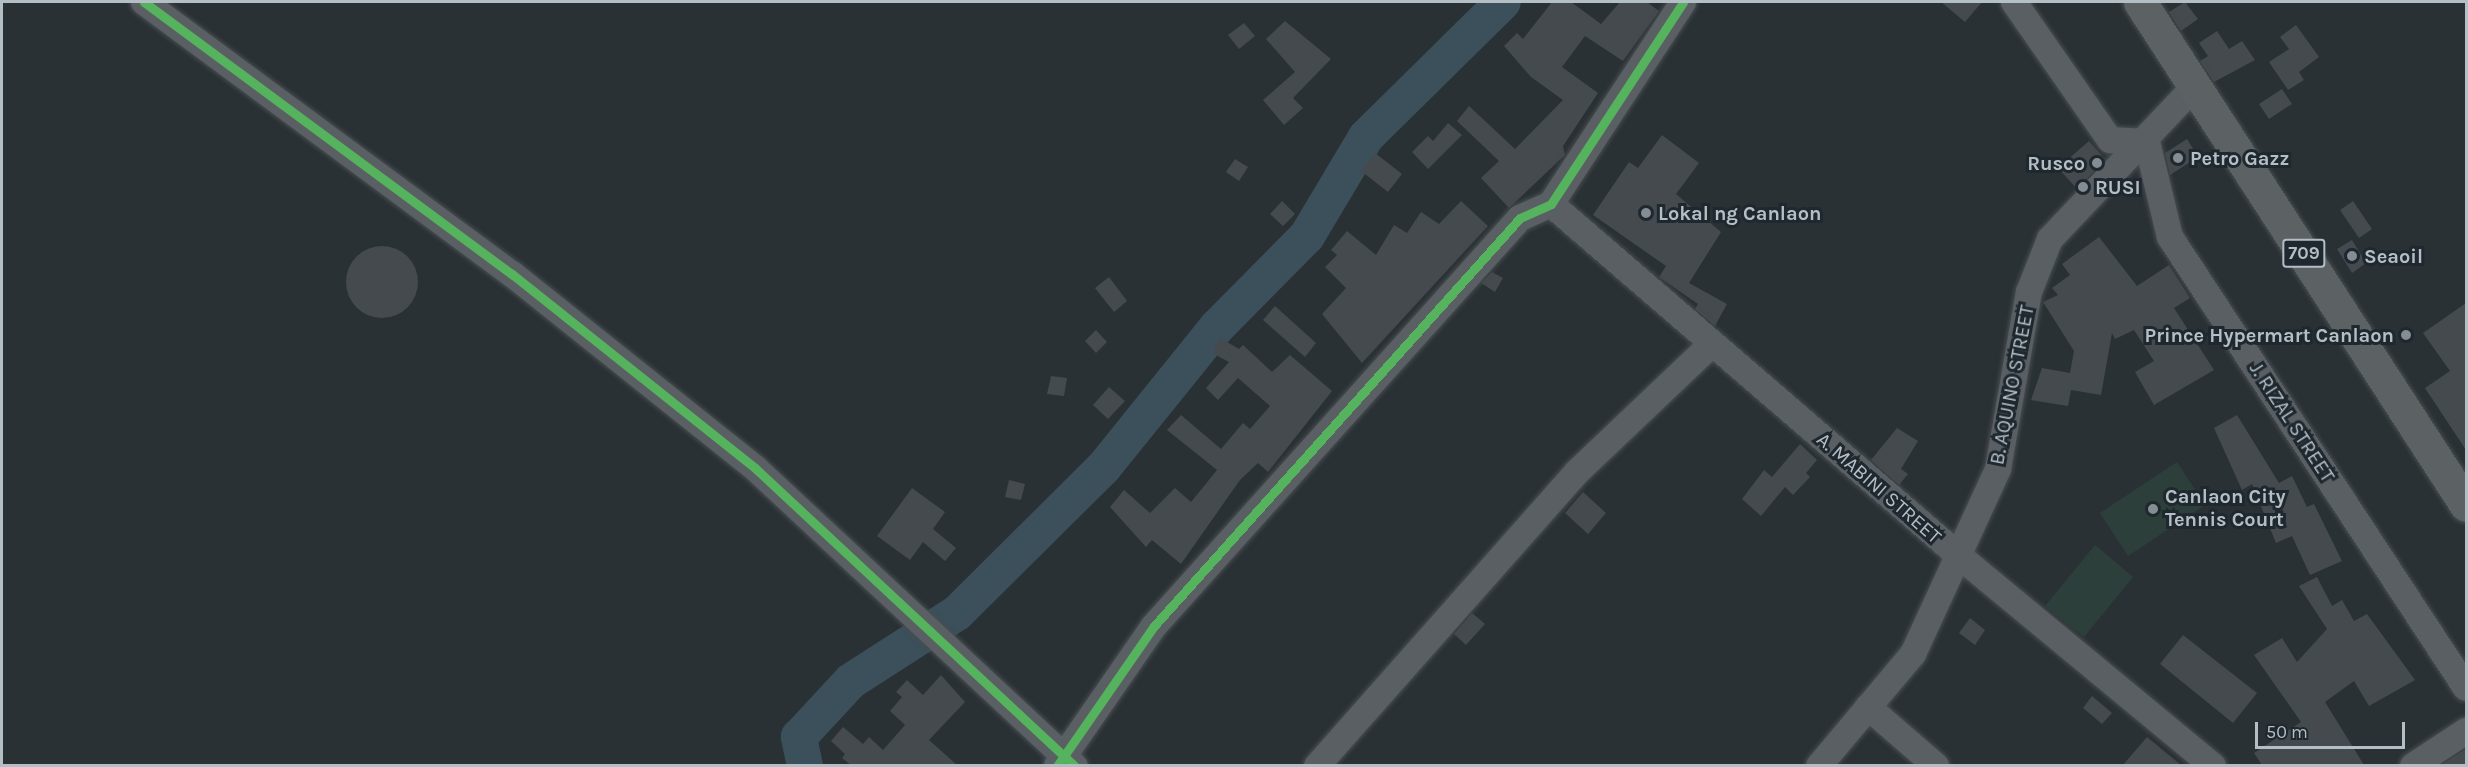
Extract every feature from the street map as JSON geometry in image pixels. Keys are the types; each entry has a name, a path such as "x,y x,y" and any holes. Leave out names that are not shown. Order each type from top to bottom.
{"main road":[{"name":"709","path":"2140,2 2196,85 2466,505"}],"street":[{"path":"144,2 521,282 755,468 945,641 1066,763 1154,626 1520,218 1551,204 1683,2"},
{"path":"2014,2 2110,140 2147,142"},
{"name":"B. AQUINO STREET","path":"1819,765 1913,654 1998,469 2029,292 2050,239 2147,142 2196,85"},
{"name":"J. RIZAL STREET","path":"2147,142 2170,237 2466,688"},
{"name":"A. MABINI STREET","path":"1551,204 1958,555 2213,765"},
{"path":"1317,765 1577,472 1712,344"},
{"path":"1868,707 1936,765"},
{"path":"2413,765 2466,731"}],"green space":[{"name":"Canlaon City Tennis Court","path":"2177,462 2205,505 2128,556 2100,513"},
{"path":"2095,545 2133,577 2084,637 2045,606"}],"building":[{"path":"1552,2 1571,2 1601,24 1620,2 1647,2 1659,11 1623,61 1585,36 1562,67 1598,93 1563,146 1565,155 1509,208 1481,178 1499,161 1457,121 1469,106 1515,149 1563,100 1531,77 1504,46 1517,33 1523,39"},
{"path":"1941,2 1982,2 1965,22"},
{"path":"2185,2 2198,19 2181,31 2169,12"},
{"path":"1285,21 1331,59 1293,98 1303,108 1284,125 1263,100 1295,72 1266,39"},
{"path":"1244,23 1255,36 1239,49 1228,35"},
{"path":"2296,25 2319,57 2299,72 2304,80 2288,90 2269,62 2289,49 2280,37"},
{"path":"2217,31 2229,49 2242,41 2255,60 2214,82 2200,61 2208,56 2199,43"},
{"path":"2282,89 2292,104 2269,119 2259,104"},
{"path":"1448,123 1462,135 1428,169 1412,152 1428,136 1433,141"},
{"path":"1662,135 1699,163 1676,194 1721,232 1689,283 1727,304 1715,326 1695,309 1698,304 1659,277 1666,266 1593,215 1629,162 1638,168"},
{"name":"Petro Gazz","path":"2187,139 2198,157 2170,175 2165,153"},
{"path":"2089,141 2105,159 2077,189 2058,168"},
{"path":"1375,153 1402,174 1388,192 1361,171"},
{"path":"1235,159 1248,167 1239,181 1226,172"},
{"path":"1282,201 1295,214 1283,226 1270,214"},
{"path":"1461,201 1488,226 1362,363 1322,314 1346,288 1325,267 1337,255 1331,250 1347,231 1376,255 1394,225 1407,233 1421,212 1439,224"},
{"path":"2353,201 2372,229 2359,238 2340,210"},
{"path":"2099,237 2137,286 2169,265 2190,298 2174,308 2214,370 2154,405 2135,372 2154,361 2134,330 2115,339 2112,333 2101,395 2071,390 2068,406 2031,400 2042,368 2070,373 2074,351 2043,302 2058,295 2052,288 2070,275 2062,264"},
{"name":"Seaoil","path":"2352,240 2366,263 2352,273 2337,249"},
{"path":"382,246 402,252 412,262 418,282 412,302 402,312 382,318 362,312 352,302 346,282 352,262 362,252"},
{"path":"1492,272 1503,278 1495,292 1481,283"},
{"path":"1109,277 1127,301 1114,312 1095,288"},
{"path":"2466,303 2466,450 2425,388 2450,371 2423,333"},
{"path":"1275,306 1316,343 1305,357 1263,320"},
{"path":"1096,330 1107,342 1096,353 1085,341"},
{"path":"1220,338 1239,349 1243,345 1272,372 1290,355 1332,391 1268,472 1258,463 1240,480 1181,564 1152,540 1146,547 1110,507 1124,490 1150,513 1175,488 1191,502 1217,470 1167,430 1181,415 1221,449 1243,423 1250,429 1270,406 1238,378 1218,400 1206,388 1229,362 1212,353"},
{"path":"1051,376 1067,378 1064,396 1047,394"},
{"path":"1109,387 1125,401 1108,419 1093,405"},
{"path":"2237,415 2279,483 2292,476 2307,507 2314,504 2342,561 2310,575 2292,536 2276,543 2252,484 2242,490 2214,428"},
{"path":"1897,428 1918,441 1901,469 1908,474 1899,485 1871,460"},
{"path":"1800,444 1817,460 1806,473 1810,477 1793,495 1785,487 1761,516 1742,499 1764,470 1772,477"},
{"path":"1009,480 1025,484 1021,500 1005,497"},
{"path":"912,488 945,512 933,529 956,548 945,561 923,542 910,560 877,536"},
{"path":"1583,492 1606,513 1588,534 1565,513"},
{"path":"2317,577 2332,606 2342,600 2354,621 2367,614 2415,680 2369,706 2354,681 2325,702 2364,765 2262,765 2254,753 2301,722 2254,655 2282,638 2297,662 2327,629 2299,586"},
{"path":"1472,613 1485,624 1466,645 1454,634"},
{"path":"1970,618 1985,630 1975,645 1959,633"},
{"path":"2183,635 2257,693 2233,723 2160,664"},
{"path":"941,675 965,702 929,740 957,765 851,765 842,758 845,754 831,741 843,727 863,744 869,737 883,750 905,725 890,711 902,697 896,692 907,680 923,695"},
{"path":"2092,696 2112,713 2102,724 2083,708"},
{"path":"2147,737 2181,765 2123,765"},
{"path":"2466,749 2466,765 2441,765"}],"waterway":[{"path":"805,766 799,737 851,681 957,613 1104,467 1217,327 1307,236 1366,137 1503,2"}],"cycle path":[{"path":"144,2 512,274 755,468 1075,766"},
{"path":"1057,766 1154,626 1520,218 1551,204 1683,2"}],"place":[{"name":"Petro Gazz","path":"2178,158"},
{"name":"Rusco","path":"2097,163"},
{"name":"RUSI","path":"2083,187"},
{"name":"Lokal ng Canlaon","path":"1646,213"},
{"name":"Seaoil","path":"2352,256"},
{"name":"Prince Hypermart Canlaon","path":"2406,335"},
{"name":"Canlaon City Tennis Court","path":"2153,509"}]}
